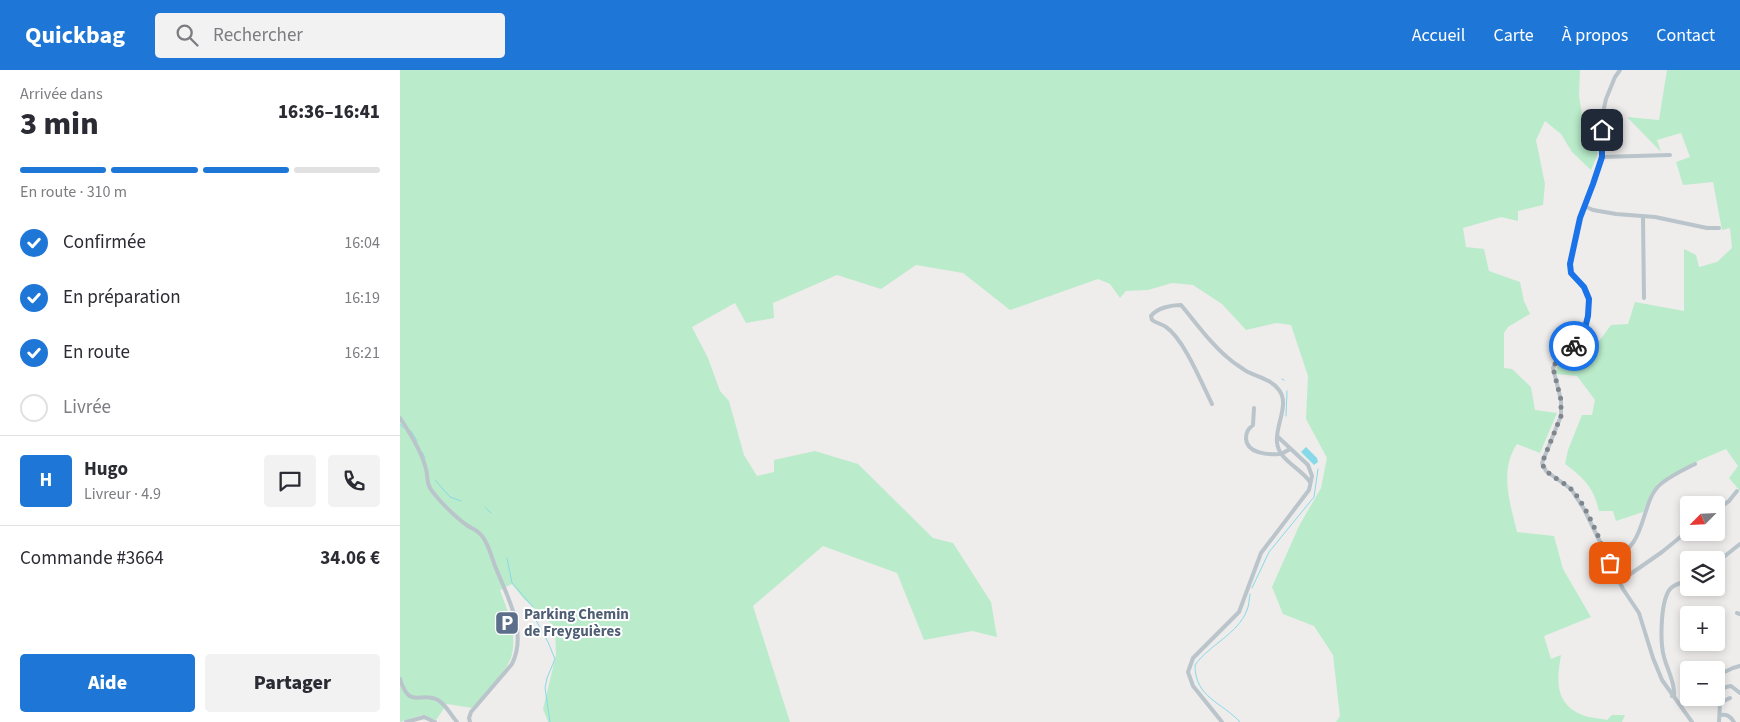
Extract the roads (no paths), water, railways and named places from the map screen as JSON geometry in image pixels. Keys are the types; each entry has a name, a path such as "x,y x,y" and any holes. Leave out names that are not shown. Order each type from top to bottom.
{"street":[{"path":"1620,70 1606,99 1602,117 1602,157 1580,218 1570,269 1574,278 1587,292 1589,299 1588,316 1580,341 1560,354 1553,368 1562,409 1542,463 1546,471 1565,484 1576,496 1584,509 1619,582 1640,613 1658,670 1672,696 1692,722"},
{"path":"1602,157 1670,155"},
{"path":"1584,206 1593,210 1655,217 1707,228 1720,228"},
{"path":"1643,217 1644,298"},
{"path":"1212,404 1182,346 1173,333 1165,326 1152,320 1153,312 1174,305 1181,305 1221,352 1247,371 1276,386 1283,399 1276,444 1281,454 1300,470 1310,482"},
{"path":"1254,408 1253,426 1248,430 1246,436 1249,448 1254,451 1281,454 1290,448"},
{"path":"400,418 408,430 424,464 431,489 466,525 478,532 485,542 512,604 516,620 518,648 516,656 504,674 471,712 470,722"},
{"path":"1222,722 1193,686 1188,672 1193,658 1239,612 1261,553 1305,496 1312,476 1308,465 1277,436"},
{"path":"1610,563 1627,551 1633,542 1640,528 1648,503 1657,486 1696,464"},
{"path":"1725,504 1738,491"},
{"path":"1619,582 1680,537"},
{"path":"1725,556 1740,544"},
{"path":"1672,696 1674,695 1674,688 1662,647 1663,612 1666,598 1672,587 1680,584"},
{"path":"1725,672 1740,666"},
{"path":"400,679 403,688 410,697 438,700 457,722"},
{"path":"1725,688 1731,686 1740,693"},
{"path":"1725,700 1730,698"},
{"path":"1719,722 1720,706"},
{"path":"1720,715 1726,714 1734,722"},
{"path":"406,722 424,717 435,722"}],"water":[{"path":"1306,447 1317,458 1318,462 1314,465 1301,452"}],"waterway":[{"path":"1286,416 1287,391"},
{"path":"400,424 403,428"},
{"path":"411,431 417,441"},
{"path":"422,452 425,458"},
{"path":"1252,588 1269,552 1314,497 1318,469"},
{"path":"435,480 450,497 461,501"},
{"path":"485,507 491,513"},
{"path":"507,558 512,583 533,607"},
{"path":"1240,722 1204,692 1196,676 1195,665 1237,626 1248,608 1250,594"},
{"path":"532,613 555,659 545,688 550,722"}],"place":[{"name":"Parking Chemin de Freyguières","path":"507,623"}]}
